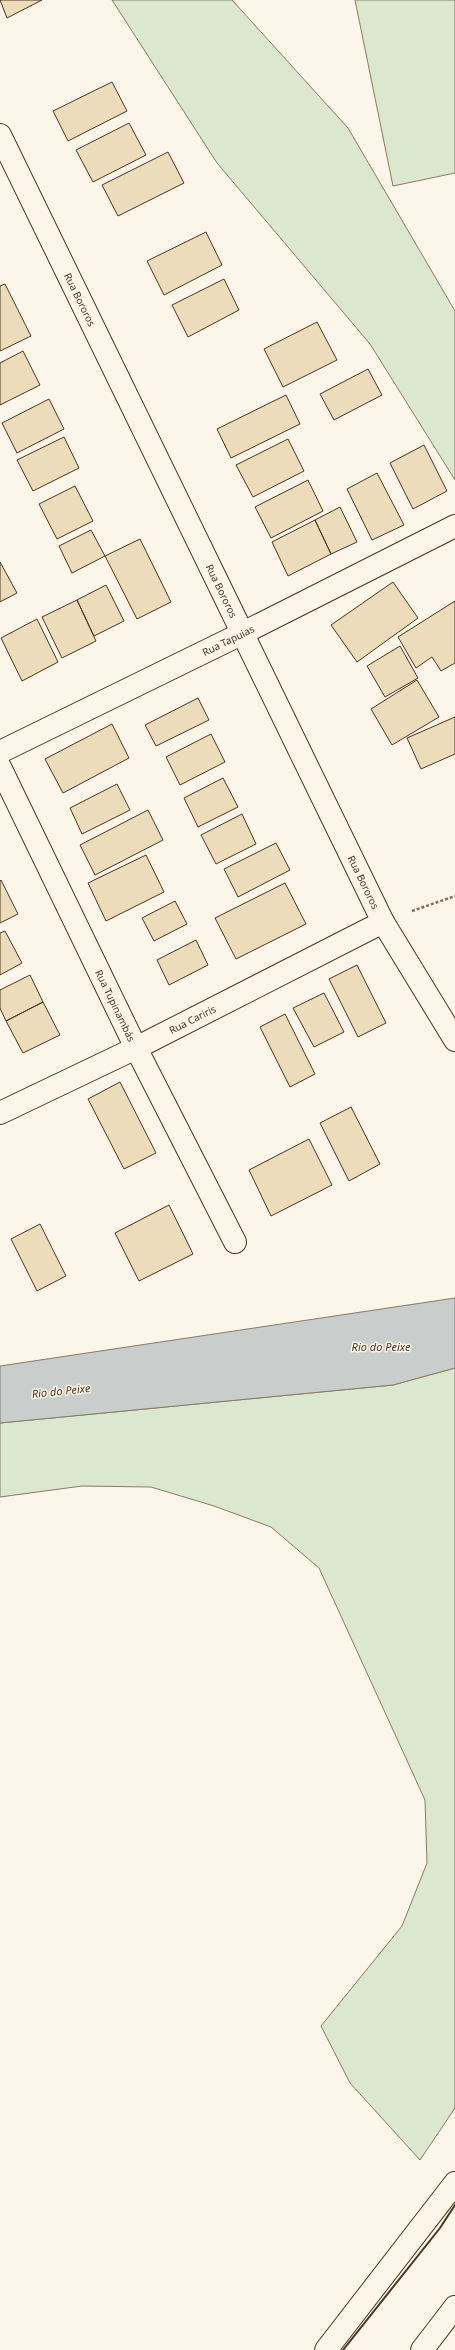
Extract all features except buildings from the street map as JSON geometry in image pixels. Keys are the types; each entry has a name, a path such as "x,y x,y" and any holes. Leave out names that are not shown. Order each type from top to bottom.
{"street":[{"name":"Rua Bororos","path":"0,135 383,922 455,1040"},
{"name":"Rua Tapuias","path":"0,752 243,633 455,526"},
{"name":"Rua Tupinambás","path":"0,767 136,1048 235,1242"},
{"name":"Rua Cariris","path":"0,1113 136,1048 383,922"},
{"path":"326,2350 455,2183"},
{"path":"422,2350 455,2307"}],"path":[{"path":"383,922 455,896"}],"green space":[{"path":"112,0 232,0 348,128 455,311 455,480 370,344 217,163"},
{"path":"355,0 455,0 455,173 393,186"},
{"path":"455,1368 455,2108 420,2160 350,2083 321,2026 402,1926 427,1863 425,1800 319,1568 271,1527 214,1506 151,1487 82,1486 0,1497 0,1423 393,1385"}],"water":[{"name":"Rio do Peixe","path":"455,1298 455,1368 393,1385 0,1423 0,1366"}],"wall":[{"path":"343,2350 440,2228 455,2205"}]}
